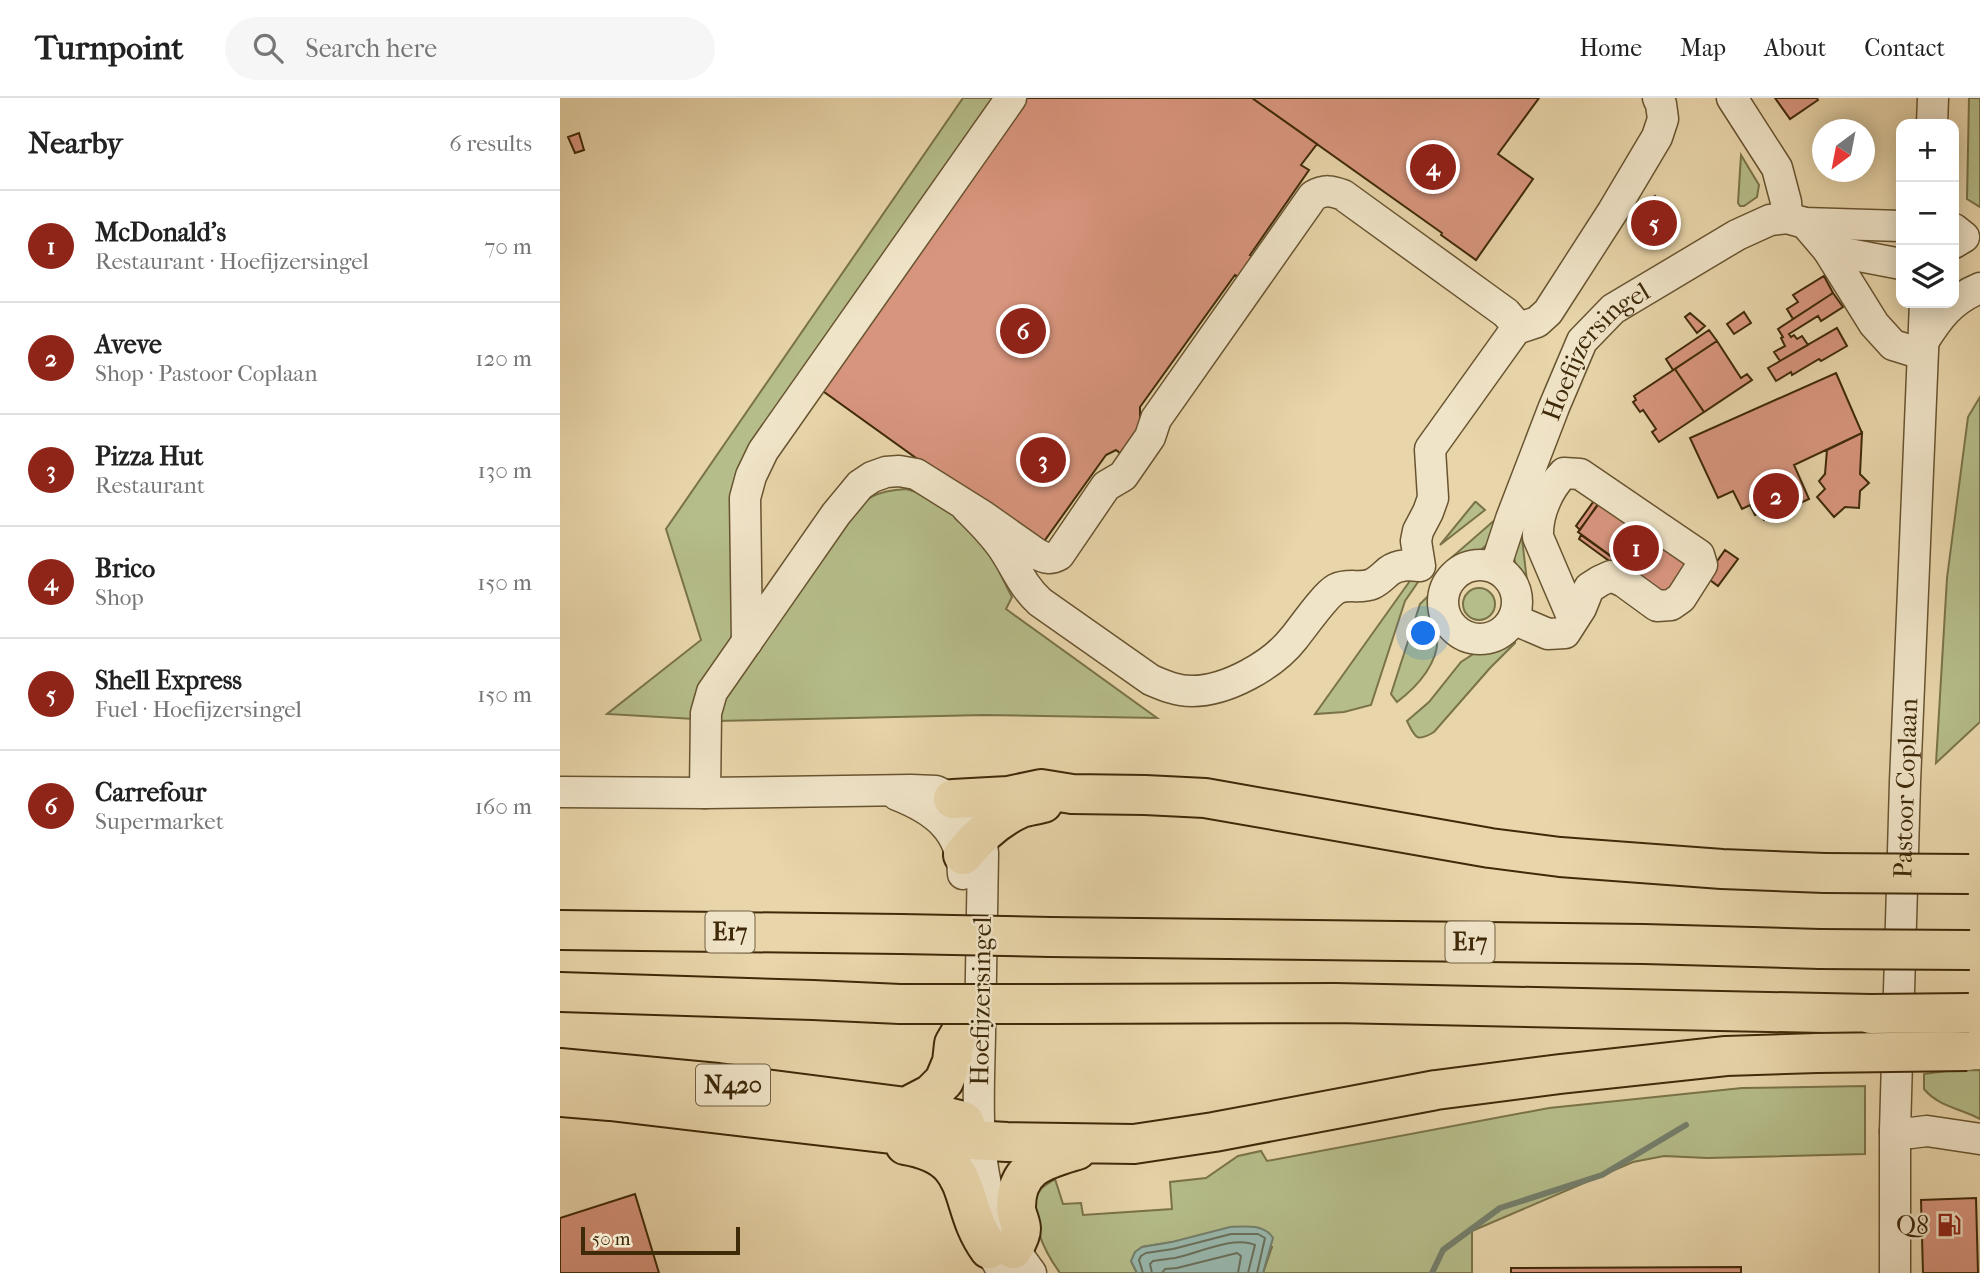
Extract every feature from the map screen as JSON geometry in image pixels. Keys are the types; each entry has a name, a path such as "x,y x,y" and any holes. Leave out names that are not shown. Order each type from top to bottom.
{"highway":[{"path":"953,799 1008,796 1041,789 1072,794 1205,798 1490,848 1560,857 1722,869 1975,874"},
{"path":"972,845 1021,808 1072,794"},
{"name":"E17","path":"560,930 1975,950"},
{"path":"560,992 900,1004 1335,1003 1817,1014 1975,1013"},
{"path":"906,1107 931,1094 944,1081 952,1062 954,1044 964,1027"},
{"path":"970,1134 1134,1144 1214,1132 1436,1090 1560,1074 1726,1056 1974,1051"},
{"name":"N420","path":"560,1068 718,1083 906,1107 970,1134"},
{"name":"N420","path":"560,1097 917,1137 970,1134"},
{"path":"860,1129 896,1144 932,1152 945,1160 957,1173 964,1188 979,1235 1009,1261 1021,1229 1016,1210 1018,1190 1028,1170 1054,1157 1099,1143"}],"street":[{"path":"747,642 744,498 763,451 1011,98"},
{"path":"1420,566 1416,541 1433,498 1430,449 1516,329 1537,322 1548,312 1591,246 1657,137 1663,119 1658,98"},
{"path":"1732,98 1777,168 1786,202 1796,220 1828,250 1874,324 1893,345 1922,348 1940,316 1964,295 1980,288"},
{"path":"1932,119 1933,98"},
{"path":"705,793 706,713 712,692 836,514 860,485 886,472 916,474 1037,554 1053,559 1059,555 1106,486 1123,476 1150,437 1156,419 1313,196 1321,191 1343,195 1506,313 1513,320 1516,329"},
{"name":"Hoefijzersingel","path":"1494,568 1554,407 1582,341 1613,309 1737,235 1770,220 1896,226"},
{"path":"1828,250 1896,263"},
{"path":"1959,278 1980,282"},
{"name":"Pastoor Coplaan","path":"1895,1273 1895,1131 1905,782 1925,308"},
{"path":"1513,619 1548,634 1565,633 1573,619 1590,588 1611,576 1657,606 1671,605 1681,598 1702,565 1699,555 1605,490 1580,474 1564,473 1547,496 1537,527 1538,537 1573,619"},
{"path":"966,507 992,534 1026,589 1040,602 1151,680 1171,688 1194,691 1237,680 1260,667 1281,652 1334,590 1349,585 1373,584 1391,570 1403,565 1420,566 1447,584"},
{"path":"1473,565 1494,568 1512,584 1516,595 1513,619 1496,635 1484,639 1461,634 1446,617 1443,594 1447,584 1454,575 1473,565"},
{"name":"Hoefijzersingel","path":"883,790 918,803 936,815 952,834 983,853 979,1071 970,1134"},
{"name":"Hoefijzersingel","path":"560,792 883,790 936,791 953,799"},
{"path":"953,799 965,808 972,845"},
{"name":"Hoefijzersingel","path":"972,845 964,1027 970,1134 985,1174 1009,1261"},
{"path":"1895,1131 1927,1131 1980,1139"}],"green space":[{"path":"963,98 999,98 754,446 732,639 694,719 607,714 701,640 666,529"},
{"path":"1969,98 1980,98 1980,207 1967,199"},
{"path":"1741,155 1759,185 1757,197 1744,206 1738,203"},
{"path":"1980,397 1980,722 1936,763 1947,578 1968,417"},
{"path":"906,489 950,509 978,534 1012,597 1006,609 1157,718 984,715 716,721 717,706 842,522 857,507 877,494"},
{"path":"1475,502 1485,510 1440,545"},
{"path":"1497,518 1493,535 1486,546 1469,557 1450,559"},
{"path":"1521,530 1529,598 1519,577 1513,554"},
{"path":"1412,578 1418,582 1405,601 1371,705 1344,712 1315,714"},
{"path":"1479,588 1490,593 1495,604 1490,615 1479,620 1468,615 1463,604 1468,593"},
{"path":"1428,596 1437,634 1435,654 1420,681 1397,702 1391,694 1420,604"},
{"path":"1515,640 1434,732 1420,738 1414,734 1407,721 1429,702 1461,662 1475,653 1494,650"},
{"path":"1980,1070 1980,1119 1943,1104 1924,1089 1924,1074"},
{"path":"1865,1086 1865,1154 1707,1158 1664,1156 1633,1162 1472,1231 1472,1273 1263,1273 1272,1247 1172,1242 1142,1247 1131,1261 1137,1273 1060,1273 1043,1244 1035,1220 1036,1198 1041,1189 1055,1179 1063,1204 1081,1203 1083,1215 1172,1209 1170,1182 1206,1178 1238,1156 1261,1151 1267,1161 1549,1108 1742,1088"}],"water":[{"path":"1230,1227 1260,1228 1273,1238 1263,1273 1137,1273 1131,1261 1135,1252 1142,1247"}],"building":[{"path":"1017,98 1252,98 1317,144 1301,165 1309,170 1250,255 1254,257 1239,278 1235,275 1140,407 1140,418 1145,421 1121,454 1116,450 1106,455 1040,547 813,384"},
{"path":"1252,98 1539,98 1498,154 1533,179 1476,260"},
{"path":"1775,98 1817,98 1818,100 1790,119"},
{"path":"579,133 584,150 575,153 568,137"},
{"path":"1655,196 1677,233 1652,248 1630,210"},
{"path":"1824,276 1833,293 1793,319 1787,309 1798,302 1793,295"},
{"path":"1833,293 1843,307 1821,321 1818,316 1789,334 1797,339 1802,336 1808,345 1780,361 1774,352 1785,346 1778,329"},
{"path":"1744,312 1751,323 1734,334 1727,324"},
{"path":"1690,313 1705,326 1697,333 1685,317"},
{"path":"1837,328 1847,346 1776,381 1768,368"},
{"path":"1709,330 1717,341 1673,370 1666,359"},
{"path":"1717,341 1741,378 1747,374 1752,380 1704,412 1675,369"},
{"path":"1675,369 1704,412 1659,442 1652,432 1656,429 1643,410 1640,412 1633,402 1636,400 1634,396"},
{"path":"1836,373 1862,433 1794,465 1809,499 1764,520 1761,513 1755,515 1750,505 1742,509 1733,491 1718,498 1690,438"},
{"path":"1862,433 1860,474 1869,483 1860,491 1859,508 1845,507 1834,517 1817,497 1825,489 1819,481 1825,474 1827,450"},
{"path":"1596,498 1600,501 1580,530 1576,526"},
{"path":"1603,498 1694,564 1669,598 1578,532"},
{"path":"1581,535 1666,596 1663,600 1579,539"},
{"path":"1725,550 1738,559 1718,586 1706,577"},
{"path":"635,1194 659,1273 560,1273 560,1218"},
{"name":"Q8","path":"1976,1198 1978,1273 1923,1273 1921,1200"},
{"path":"1741,1267 1741,1273 1511,1273 1511,1268"}],"waterway":[{"path":"1432,1273 1443,1250 1500,1208 1602,1175 1686,1125"}],"place":[{"name":"Brico","path":"1433,167"},
{"name":"Shell Express","path":"1654,223"},
{"name":"Carrefour","path":"1023,331"},
{"name":"Pizza Hut","path":"1043,460"},
{"name":"Aveve","path":"1776,496"},
{"name":"McDonald's","path":"1636,548"},
{"name":"Q8","path":"1949,1225"}]}
